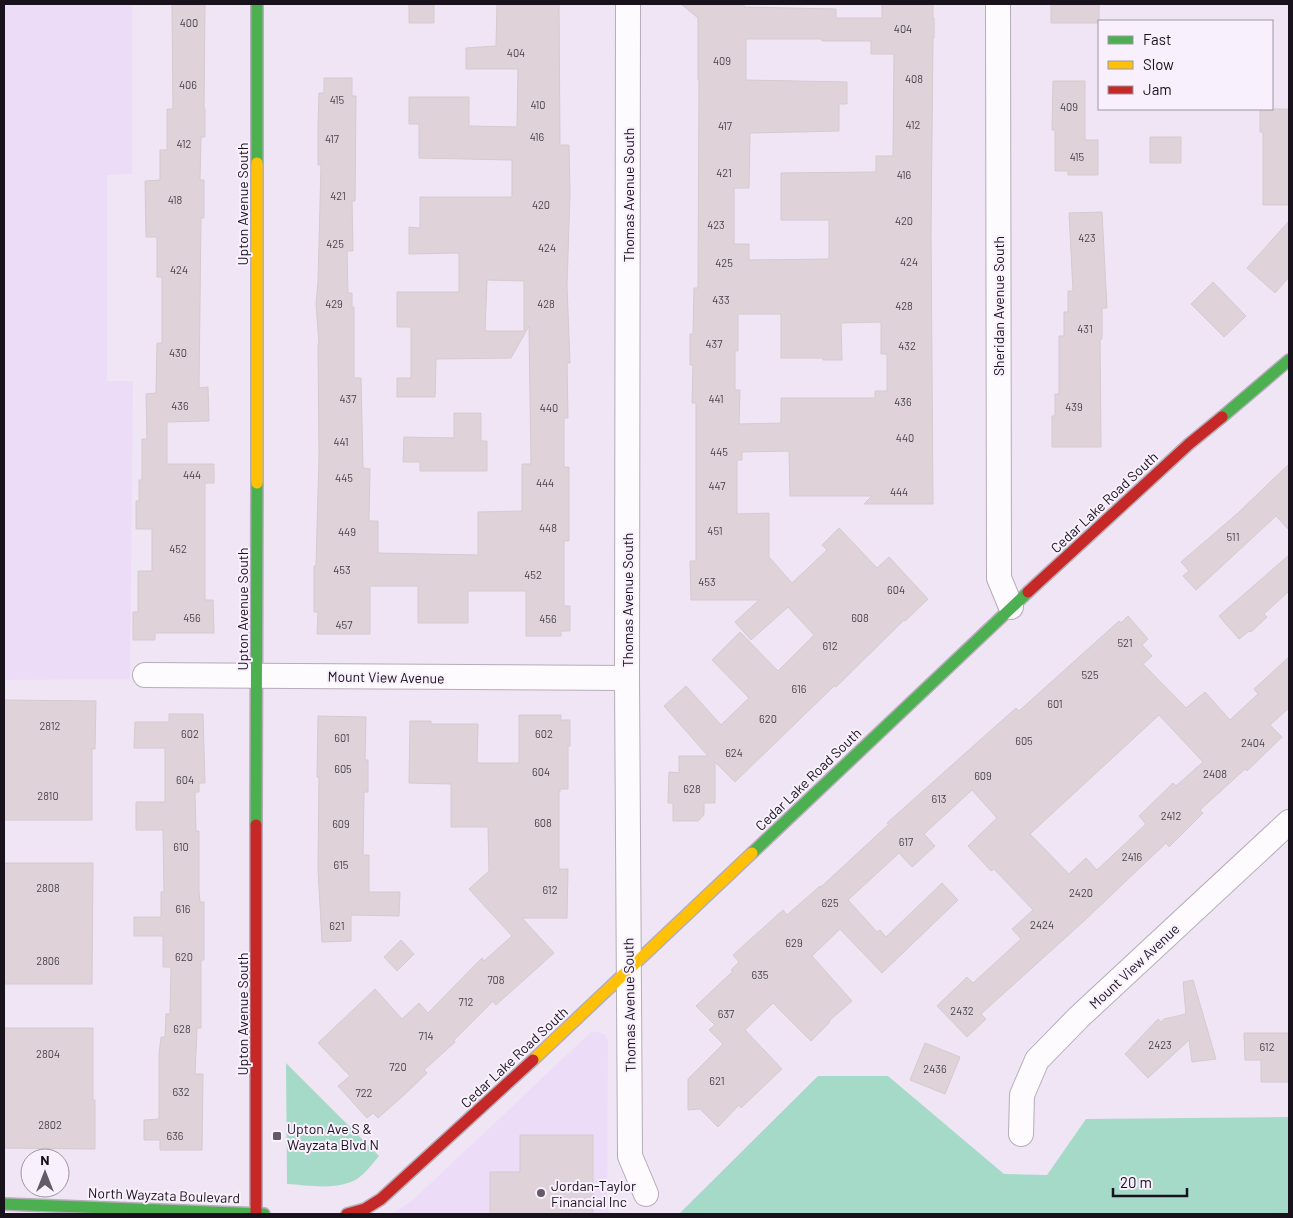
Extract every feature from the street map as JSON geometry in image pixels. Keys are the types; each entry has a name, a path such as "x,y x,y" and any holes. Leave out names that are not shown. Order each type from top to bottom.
{"street":[{"name":"Upton Avenue South","path":"256,1214 257,4"},
{"name":"Thomas Avenue South","path":"628,4 627,678 630,1156 646,1194"},
{"name":"Sheridan Avenue South","path":"998,4 999,578 1011,606"},
{"name":"Cedar Lake Road South","path":"347,1214 356,1213 372,1206 381,1199 529,1064 1011,606 1189,444 1289,360"},
{"name":"Mount View Avenue","path":"145,675 627,678"},
{"name":"Mount View Avenue","path":"1021,1134 1022,1095 1037,1060 1079,1016 1289,822"},
{"name":"North Wayzata Boulevard","path":"4,1204 264,1214"}],"shaded area":[{"path":"4,4 132,4 132,174 107,175 107,381 133,381 130,679 4,680"},
{"path":"591,1032 605,1035 608,1040 607,1207 610,1214 393,1214 414,1199"}],"green space":[{"path":"286,1063 379,1156 357,1179 349,1183 332,1186 287,1184"},
{"path":"818,1076 888,1076 1004,1174 1047,1175 1086,1119 1289,1117 1289,1214 679,1214"}],"building":[{"path":"172,4 205,4 205,137 201,137 200,180 204,180 204,218 201,218 199,388 208,387 209,421 167,422 167,464 214,464 214,483 205,483 205,600 213,600 214,633 155,633 155,640 133,640 133,612 138,612 138,571 152,571 152,529 136,529 136,501 139,501 139,480 142,480 142,439 147,439 146,394 156,393 157,343 162,343 162,277 157,277 157,237 146,237 145,181 160,180 160,150 167,150 167,109 173,109"},
{"path":"409,4 434,4 434,23 409,23"},
{"path":"497,4 559,4 560,145 569,145 570,193 567,286 570,363 567,363 568,418 564,418 564,467 569,467 569,541 564,541 564,606 570,606 570,631 561,631 561,636 526,636 526,591 468,591 468,623 418,623 418,586 370,586 370,634 317,634 318,612 314,612 314,566 316,566 319,456 319,344 316,304 321,165 318,165 318,128 319,93 324,93 324,78 352,78 352,96 356,96 355,201 352,201 353,251 347,251 348,293 352,293 352,307 354,307 354,378 361,378 363,468 370,469 369,521 378,521 378,553 478,555 478,512 522,511 522,464 531,464 529,326 511,358 436,359 435,397 397,397 397,378 411,378 411,327 397,327 397,292 459,292 459,253 409,254 409,227 420,228 420,197 512,197 512,160 419,158 419,124 409,124 409,97 469,97 469,126 517,127 518,69 466,69 466,48 496,46","holes":["487,280 524,281 524,331 485,331"]},
{"path":"681,4 744,4 744,7 836,9 836,18 882,18 882,4 933,4 931,231 933,504 864,504 872,496 790,496 789,451 742,452 742,460 737,460 737,514 769,513 769,557 792,583 827,550 822,545 839,528 877,568 889,557 928,599 836,687 834,686 735,782 715,762 715,803 704,803 704,815 698,821 673,821 673,803 668,803 669,772 679,773 679,756 708,756 664,706 686,686 721,725 749,698 712,660 740,632 778,671 814,635 788,607 751,640 735,622 759,600 691,600 690,561 696,561 696,403 692,403 693,365 690,365 690,334 693,334 694,288 698,288 698,18","holes":["746,39 871,41 871,54 894,54 893,156 876,156 876,172 781,173 781,220 829,220 829,259 749,260 749,244 734,244 734,188 749,188 750,133 839,131 839,104 847,104 847,82 746,80","738,314 781,314 781,358 842,360 841,323 881,322 881,354 887,354 887,391 875,391 875,398 781,398 781,423 739,424 740,390 735,390 735,351 738,351"]},
{"path":"1051,4 1099,4 1098,23 1051,23"},
{"path":"1053,81 1085,81 1085,140 1098,140 1098,175 1068,175 1068,171 1055,171 1055,130 1052,130"},
{"path":"1289,109 1289,205 1263,205 1263,132 1260,132 1260,110"},
{"path":"1150,137 1181,137 1181,163 1150,163"},
{"path":"1102,212 1107,308 1102,308 1102,339 1100,339 1101,447 1052,447 1052,416 1055,416 1055,394 1059,394 1059,336 1064,336 1064,312 1068,312 1068,291 1073,291 1069,213"},
{"path":"1289,221 1289,277 1275,293 1247,268"},
{"path":"1213,282 1246,316 1224,337 1191,304"},
{"path":"454,413 481,413 481,441 487,441 487,471 420,471 420,462 403,462 404,437 454,438"},
{"path":"1289,464 1289,530 1276,516 1196,590 1183,576 1189,571 1181,562 1238,513"},
{"path":"1289,555 1289,591 1264,614 1267,617 1251,632 1249,631 1239,639 1219,616"},
{"path":"1128,616 1148,639 1142,645 1152,656 1143,664 1186,708 1205,692 1230,720 1258,694 1254,689 1289,657 1289,708 1270,725 1282,737 1247,771 1245,769 1200,810 1203,813 1169,847 1166,843 1084,921 981,1014 986,1019 967,1037 937,1006 967,977 973,983 1021,939 1012,929 1033,910 994,869 991,871 968,846 997,818 972,790 924,834 935,846 912,867 899,853 848,900 877,932 880,930 886,937 942,883 958,900 882,973 840,929 812,956 852,1001 829,1021 811,1041 773,1003 745,1030 782,1069 741,1108 739,1105 718,1127 700,1109 688,1110 688,1079 723,1044 709,1030 715,1025 696,1006 733,971 731,970 739,962 733,955 783,910 787,915 821,887 889,824 887,823 1016,708 1019,711 1119,621 1121,623","holes":["1159,715 1203,762 1176,786 1173,783 1139,816 1146,824 1097,870 1086,858 1069,874 1030,834"]},
{"path":"4,700 96,701 95,749 92,749 92,820 4,820"},
{"path":"169,714 203,714 205,783 199,783 199,792 195,792 196,831 199,831 199,892 200,902 204,902 204,960 201,960 201,1028 197,1028 195,1074 203,1074 202,1150 160,1150 160,1140 144,1140 144,1120 159,1119 159,1055 161,1037 165,1037 166,1014 170,1014 171,967 163,967 163,936 134,936 134,917 161,917 161,892 164,892 163,830 136,830 136,802 165,802 165,748 134,748 135,722 169,722"},
{"path":"519,715 561,715 561,720 570,720 568,789 560,789 559,792 559,869 568,869 567,918 522,918 554,953 496,1005 493,1001 454,1040 455,1042 424,1070 427,1073 378,1118 373,1113 367,1118 338,1086 350,1076 318,1043 375,989 402,1019 419,1003 428,1013 482,958 484,961 512,936 469,889 489,871 488,827 451,827 451,784 409,783 410,721 431,721 431,724 478,724 477,763 519,763"},
{"path":"318,716 366,717 365,760 368,760 368,792 364,792 363,855 369,855 369,892 400,892 399,916 351,915 351,941 322,942 318,869"},
{"path":"4,863 93,863 92,984 4,984"},
{"path":"401,940 414,954 397,971 384,957"},
{"path":"1193,980 1216,1059 1192,1062 1189,1040 1148,1078 1125,1054 1158,1019 1161,1022 1164,1019 1186,1014 1183,982"},
{"path":"4,1028 93,1028 95,1149 4,1148"},
{"path":"1244,1033 1289,1033 1289,1082 1261,1082 1261,1060 1245,1060"},
{"path":"925,1043 960,1057 945,1094 910,1080"},
{"name":"Jordan-Taylor Financial Inc","path":"520,1135 593,1135 593,1214 490,1214 490,1172 520,1172"}],"traffic: fast":[{"path":"257,4 257,163"},
{"path":"1222,417 1289,360"},
{"path":"256,825 257,483"},
{"path":"752,853 1028,592"},
{"path":"4,1204 264,1214"}],"traffic: slow":[{"path":"257,163 257,483"},
{"path":"533,1060 752,853"}],"traffic: jam":[{"path":"1028,592 1189,444 1222,417"},
{"path":"256,825 256,1214"},
{"path":"347,1214 365,1209 381,1199 533,1060"}],"place":[{"name":"Upton Ave S & Wayzata Blvd N","path":"277,1136"},
{"name":"Jordan-Taylor Financial Inc","path":"541,1193"}]}
